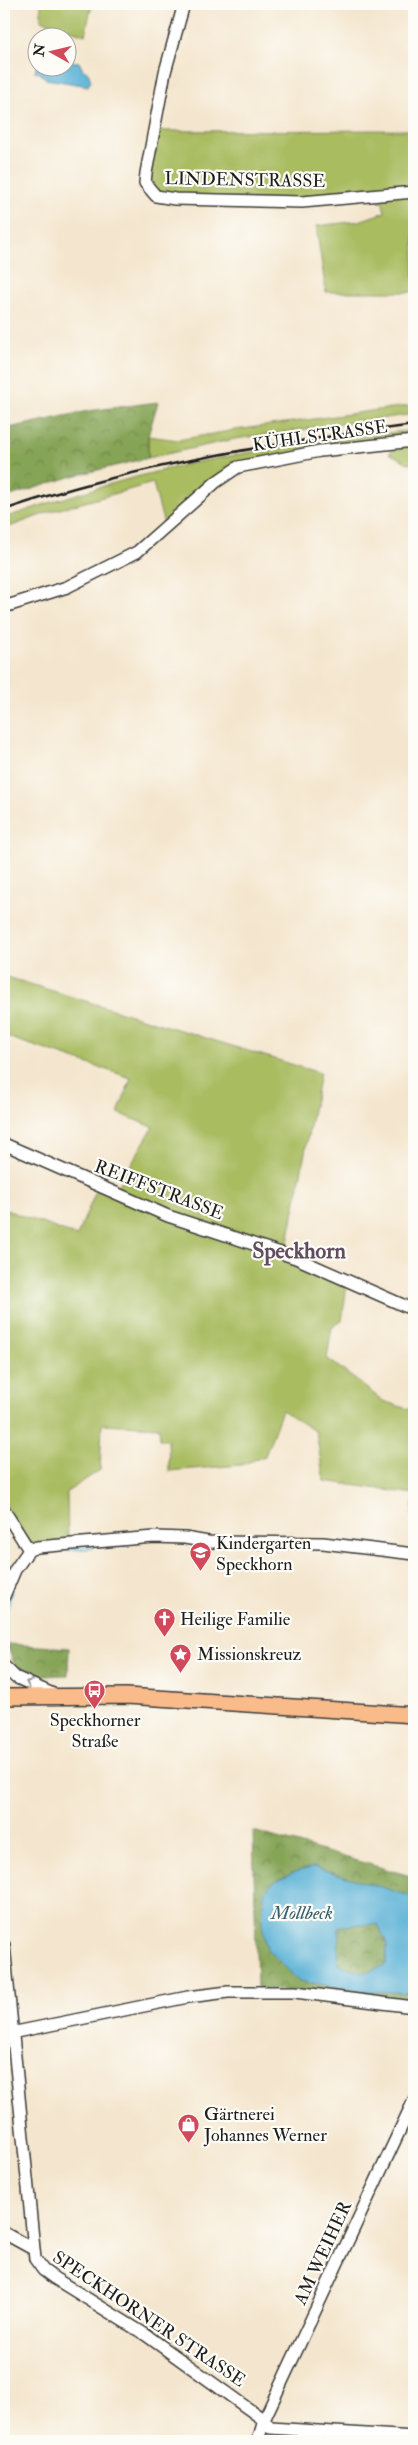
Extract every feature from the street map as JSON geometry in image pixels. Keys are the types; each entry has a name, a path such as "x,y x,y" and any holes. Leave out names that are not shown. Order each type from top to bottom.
{"main road":[{"path":"4,1697 57,1695 197,1699 414,1715"}],"street":[{"name":"LINDENSTRASSE","path":"184,4 165,72 146,173 145,183 156,196 175,199 302,202 414,192"},
{"name":"KÜHLSTRASSE","path":"4,607 67,587 137,552 216,482 238,467 320,451 414,441"},
{"name":"REIFFSTRASSE","path":"4,1144 168,1216 296,1258 414,1310"},
{"path":"4,1510 29,1550"},
{"path":"4,1596 15,1570 29,1550 37,1547 154,1537 185,1538 208,1542 323,1543 414,1554"},
{"path":"4,1666 15,1677 57,1695"},
{"name":"SPECKHORNER STRASSE","path":"4,1945 33,2249 35,2259 43,2270 141,2331 264,2420 270,2428 414,2437"},
{"path":"11,2033 188,1997 228,1992 295,1992 414,2007"},
{"name":"AM WEIHER","path":"264,2420 414,2100"},
{"path":"4,2232 33,2249"},
{"path":"258,2441 264,2420"}],"green space":[{"path":"41,4 92,4 85,35 78,33 78,28 64,28 41,20"},
{"path":"414,130 414,292 326,292 316,226 359,221 385,212 380,193 302,201 175,198 152,188 148,176 154,131"},
{"path":"158,402 148,436 148,458 73,476 4,498 4,429 88,411"},
{"path":"414,405 414,414 235,439 148,458 148,436 178,440 235,430"},
{"path":"414,430 414,437 246,462 164,525 153,483 49,512 4,529 4,518 97,488 193,463 275,448"},
{"path":"414,445 414,466 389,453 397,447"},
{"path":"4,976 320,1073 285,1258 347,1284 342,1321 332,1327 327,1358 383,1401 414,1411 414,1494 324,1481 316,1432 282,1410 265,1456 241,1465 169,1471 168,1440 160,1440 159,1427 102,1424 100,1470 67,1492 68,1542 33,1544 28,1541 4,1503 4,1209 77,1236 96,1191 118,1186 153,1127 118,1113 131,1078 4,1036"},
{"path":"414,1494 414,1516 412,1516"},
{"path":"8,1644 69,1648 68,1675 36,1676 21,1672 11,1657"},
{"name":"Mollbeck","path":"253,1831 414,1877 414,2000 257,1988"}],"water":[{"path":"78,62 83,70 88,72 91,81 88,86 46,79 78,78"},
{"name":"Mollbeck","path":"314,1867 414,1897 414,1993 364,1991 299,1981 267,1949 262,1923 264,1893 272,1883 294,1872","holes":["378,1924 387,1944 386,1965 363,1973 338,1965 339,1926"]}],"waterway":[{"path":"101,1547 127,1545"},
{"path":"45,1552 92,1548"},
{"path":"7,1652 5,1618 11,1592"}],"railway":[{"path":"4,510 105,480 207,457 310,439 414,425"}],"place":[{"name":"Kindergarten Speckhorn","path":"200,1572"},
{"name":"Heilige Familie","path":"164,1638"},
{"name":"Missionskreuz","path":"181,1673"},
{"name":"Speckhorner Straße","path":"95,1709"},
{"name":"Gärtnerei Johannes Werner","path":"188,2143"}],"district":[{"name":"Speckhorn","path":"299,1251"}]}
